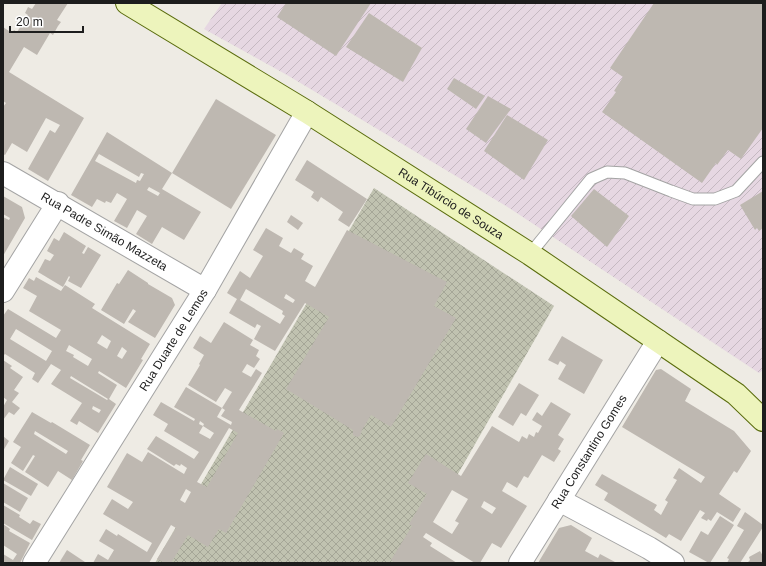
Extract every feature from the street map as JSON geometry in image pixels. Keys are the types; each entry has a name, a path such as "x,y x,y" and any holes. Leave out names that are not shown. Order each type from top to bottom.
{"main road":[{"name":"Rua Tibúrcio de Souza","path":"127,3 307,112 530,254 736,394 763,420"}],"street":[{"name":"Rua Duarte de Lemos","path":"34,563 205,290 307,112"},
{"name":"Rua Padre Simão Mazzeta","path":"3,172 205,290"},
{"path":"3,291 58,204"},
{"name":"Rua Constantino Gomes","path":"520,563 658,341"},
{"path":"559,500 649,548 673,563"}],"lane":[{"path":"530,254 591,179 607,172 625,172 693,199 715,200 736,191 763,162"}],"shaded area":[{"path":"222,3 763,3 763,370 759,373 506,206 287,75 204,29"},
{"path":"374,188 554,306 407,563 155,563"}],"building":[{"path":"36,3 68,3 57,20 61,22 53,35 50,33 37,55 24,47 9,72 84,118 48,181 28,169 50,130 55,133 60,125 46,118 27,152 12,143 5,155 3,154 3,107 6,103 3,101 3,27 12,33 14,30 17,32 28,15 25,13 28,7 32,9"},
{"path":"286,3 371,3 336,56 277,17"},
{"path":"654,3 763,3 763,128 741,159 728,150 717,165 716,163 702,183 602,112 616,92 614,91 623,77 610,68"},
{"path":"369,13 422,48 403,82 346,47"},
{"path":"454,78 485,96 476,109 447,89"},
{"path":"488,96 511,109 486,143 466,129"},
{"path":"216,99 276,135 231,209 172,173"},
{"path":"507,115 548,140 524,180 484,151"},
{"path":"107,132 172,173 162,189 201,212 184,240 162,227 152,244 136,234 147,216 137,210 127,228 114,221 127,199 117,193 111,203 106,201 105,203 97,199 92,207 71,195","holes":["99,154 139,177 141,173 144,174 140,181 137,180 136,183 95,161","149,187 160,193 158,196 147,190"]},
{"path":"307,160 367,199 349,227 338,220 343,212 321,197 318,202 311,197 314,192 295,180"},
{"path":"594,189 629,216 607,247 571,216"},
{"path":"763,191 763,228 759,231 757,228 755,230 740,205"},
{"path":"3,196 22,207 25,218 3,256 3,217 9,220 10,218 3,214"},
{"path":"291,215 303,223 298,230 287,222"},
{"path":"266,228 283,238 279,246 291,253 294,248 304,254 301,259 313,266 305,281 315,287 347,230 447,282 434,306 456,318 391,427 371,415 360,436 357,437 353,435 353,430 286,389 329,317 305,303 275,351 254,339 261,326 257,324 255,328 229,313 237,299 227,293 240,271 250,278 263,256 253,250","holes":["246,289 283,311 282,314 285,316 280,324 240,300","286,294 295,300 293,303 284,298"]},
{"path":"64,232 86,246 82,253 84,254 88,247 101,255 81,288 68,281 69,276 63,287 38,272 45,259 50,261 54,255 47,251 54,238 59,241"},
{"path":"128,270 172,298 175,305 155,338 128,322 136,311 133,309 124,324 101,310 117,283 119,284"},
{"path":"36,277 61,291 65,285 95,304 92,308 150,344 141,359 143,360 126,388 99,371 98,373 117,385 109,399 116,404 98,433 79,421 77,425 70,421 82,403 51,384 61,370 51,364 38,383 32,379 35,373 5,354 3,356 3,316 8,309 56,338 61,330 29,311 37,296 23,288 29,278 34,281","holes":["16,329 52,351 46,361 10,339","102,335 111,341 107,349 97,343","69,345 92,359 88,366 73,357 74,355 66,351","122,347 127,351 122,359 117,356","71,376 108,399 107,400 70,378","93,406 101,410 99,413 92,409"]},
{"path":"224,322 253,340 250,345 259,350 256,356 260,359 254,368 247,364 242,372 251,377 256,369 262,373 239,410 276,431 277,429 284,433 226,533 219,529 208,547 188,535 171,563 165,563 157,559 176,528 171,525 149,563 93,563 98,554 108,560 114,550 99,541 106,529 117,536 118,534 147,552 152,543 103,514 112,499 128,509 133,502 107,487 127,453 142,462 148,452 184,474 187,468 181,464 180,466 176,464 174,466 147,449 156,436 194,459 199,452 164,431 168,424 153,415 161,402 194,421 195,419 174,407 186,387 222,408 232,392 225,388 216,402 188,385 204,355 193,348 200,336 211,343","holes":["222,408 225,410 221,416 232,422 231,425 217,417","200,421 204,424 203,426 199,424","203,426 214,433 210,439 199,433","229,428 238,433 207,487 197,482","186,489 191,492 185,503 180,500"]},
{"path":"562,336 603,360 584,394 558,379 566,365 560,361 558,365 548,360"},
{"path":"3,360 12,366 10,368 23,377 14,390 19,393 12,402 20,408 14,415 9,412 3,420 3,407 7,400 3,397"},
{"path":"661,369 691,389 685,401 734,431 751,451 737,473 734,471 719,494 741,509 733,522 717,512 711,521 708,519 707,521 701,518 705,513 700,510 681,541 669,534 666,538 604,500 608,493 595,485 602,474 657,505 654,510 661,515 668,502 665,500 677,480 673,478 679,468 701,483 705,477 622,427 656,370"},
{"path":"519,383 539,395 526,416 521,413 513,426 498,417"},
{"path":"551,402 571,414 558,435 564,439 558,449 561,451 554,462 542,455 528,478 524,476 517,488 507,482 502,491 527,506 501,548 492,543 480,563 475,563 426,533 423,537 432,543 430,546 457,563 395,563 391,560 412,526 409,524 427,494 408,483 426,454 461,476 492,426 519,442 522,436 527,439 529,434 534,437 536,432 538,433 542,426 532,420 537,412 542,416","holes":["452,490 468,499 455,521 459,523 452,534 433,522","484,501 496,508 492,514 481,507"]},
{"path":"32,412 90,445 72,480 58,471 48,487 25,472 35,456 33,455 23,471 11,463 21,447 13,442","holes":["35,431 68,451 66,454 34,434"]},
{"path":"3,436 9,441 3,451"},
{"path":"10,467 38,484 31,496 3,480"},
{"path":"3,483 28,498 20,512 3,502"},
{"path":"3,505 20,515 19,517 30,524 33,520 41,524 32,540 3,523"},
{"path":"745,512 763,525 763,527 740,563 727,563 729,559 727,558 744,530 737,526"},
{"path":"720,516 734,525 709,563 689,552 701,531 708,535"},
{"path":"3,524 10,529 9,531 30,543 20,563 3,563 3,554 13,560 17,554 3,545"},
{"path":"571,525 592,538 585,551 598,558 600,554 615,562 538,563 559,528"},
{"path":"67,550 85,562 85,563 59,563"},
{"path":"760,551 763,556 763,563 747,563 750,560 749,557"}]}
